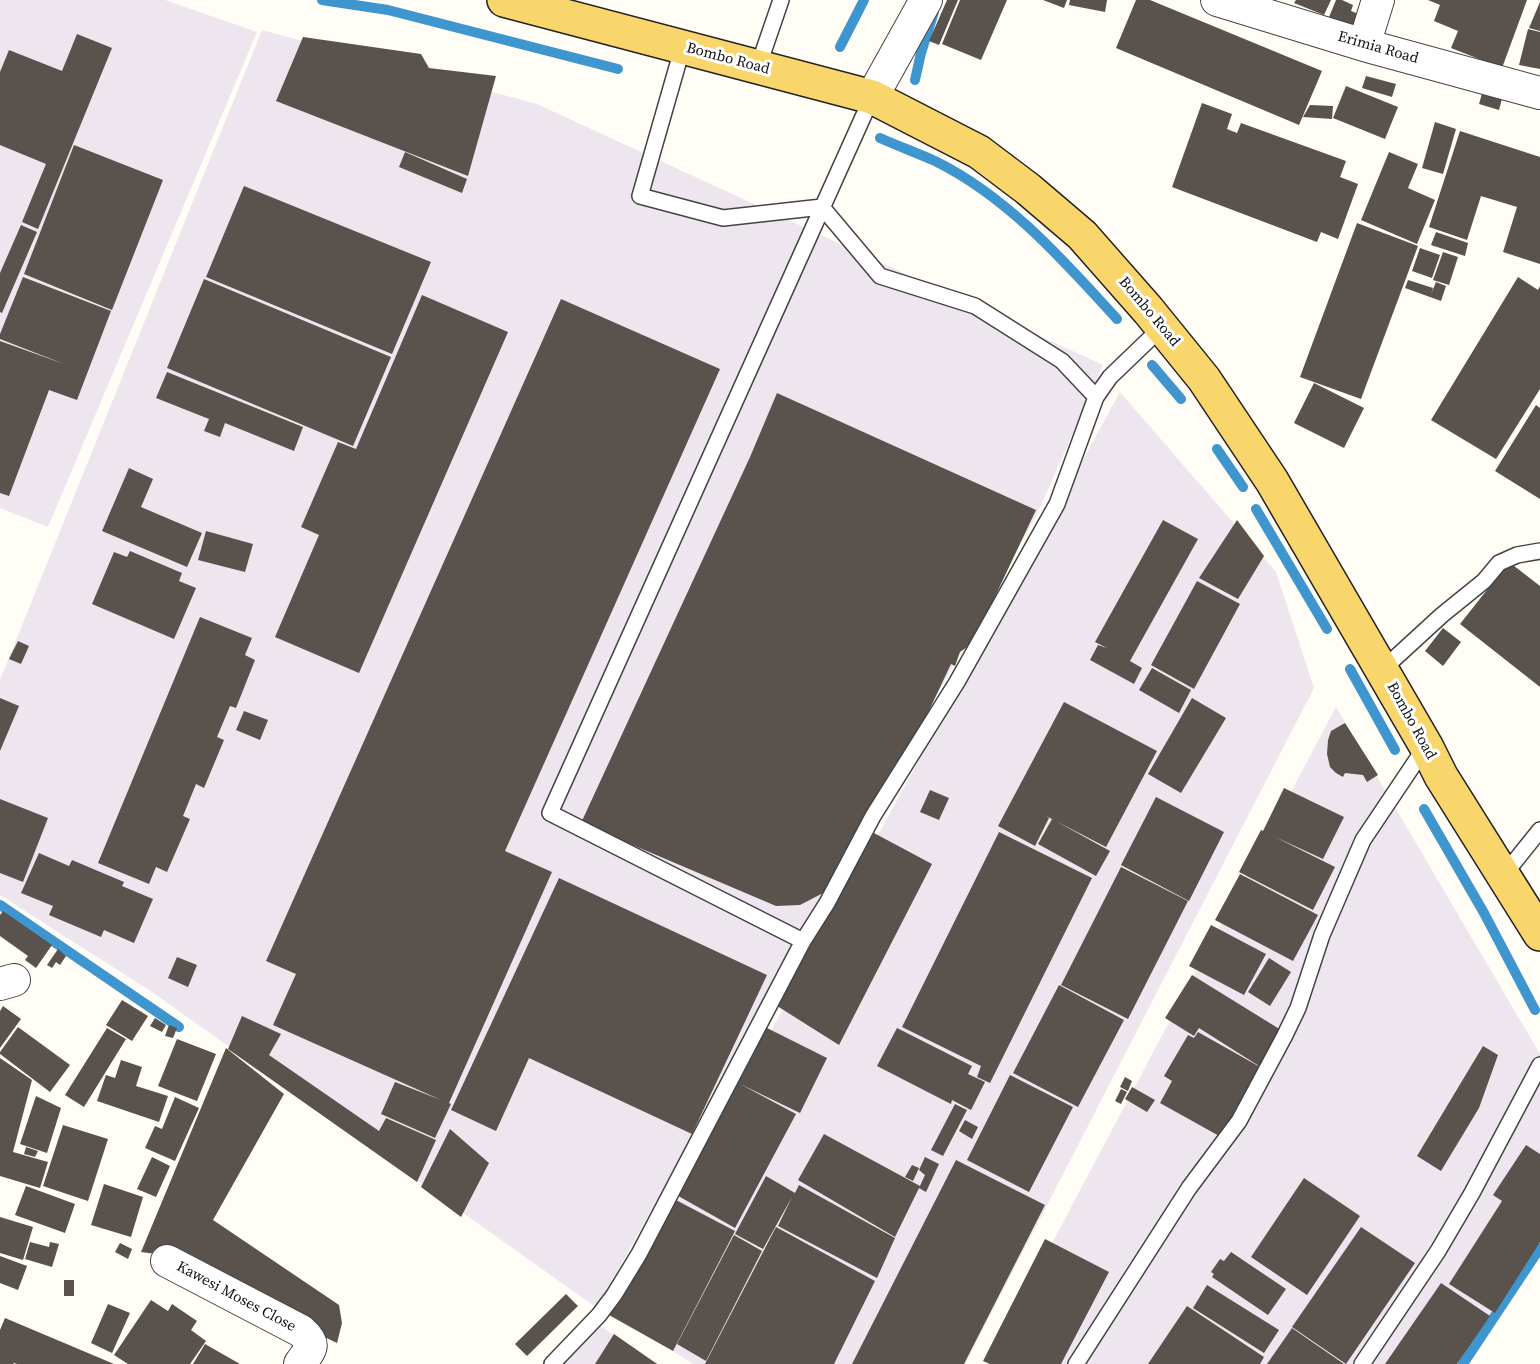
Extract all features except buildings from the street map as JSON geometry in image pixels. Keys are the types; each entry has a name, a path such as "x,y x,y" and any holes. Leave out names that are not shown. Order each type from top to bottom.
{"main road":[{"name":"Bombo Road","path":"504,0 872,97 980,152 1082,235 1204,379 1272,480 1426,746 1441,776 1540,934"}],"street":[{"path":"872,97 926,0"},
{"name":"Erimia Road","path":"1217,0 1364,45 1540,93"},
{"path":"1364,45 1378,0"},
{"name":"Kawesi Moses Close","path":"167,1261 300,1331 310,1339 311,1344 300,1364"}],"lane":[{"path":"758,67 782,0"},
{"path":"682,46 640,196 723,218 822,207"},
{"path":"803,941 550,813 872,97"},
{"path":"822,207 880,276 975,306 1062,361 1096,397"},
{"path":"552,1364 599,1315 639,1254 803,941 827,903 873,816 957,682 1057,504 1096,397 1110,377 1162,327"},
{"path":"1382,670 1484,581 1499,563 1517,555 1540,551"},
{"path":"1076,1364 1190,1188 1239,1121 1298,1008 1322,935 1363,840 1426,746"},
{"path":"1503,876 1540,830"},
{"path":"1362,1364 1438,1251 1472,1193 1540,1065"}],"shaded area":[{"path":"0,0 165,0 257,32 48,527 0,508"},
{"path":"262,30 537,104 1103,365 1038,512 597,1308 152,992 0,895 0,680"},
{"path":"1120,392 1276,572 1314,688 965,1364 693,1364 616,1315"},
{"path":"1336,707 1540,1054 1540,1247 1462,1364 988,1364"},
{"path":"594,1322 659,1364 563,1364"}],"waterway":[{"path":"322,0 388,10 618,69"},
{"path":"840,47 864,0"},
{"path":"915,80 934,12"},
{"path":"880,138 935,161 987,193 1033,231 1117,319"},
{"path":"1152,365 1181,399"},
{"path":"1217,449 1243,487"},
{"path":"1256,509 1327,629"},
{"path":"1350,669 1395,750"},
{"path":"1424,809 1484,913 1535,1010"},
{"path":"0,905 179,1027"},
{"path":"1463,1364 1540,1248"}]}
